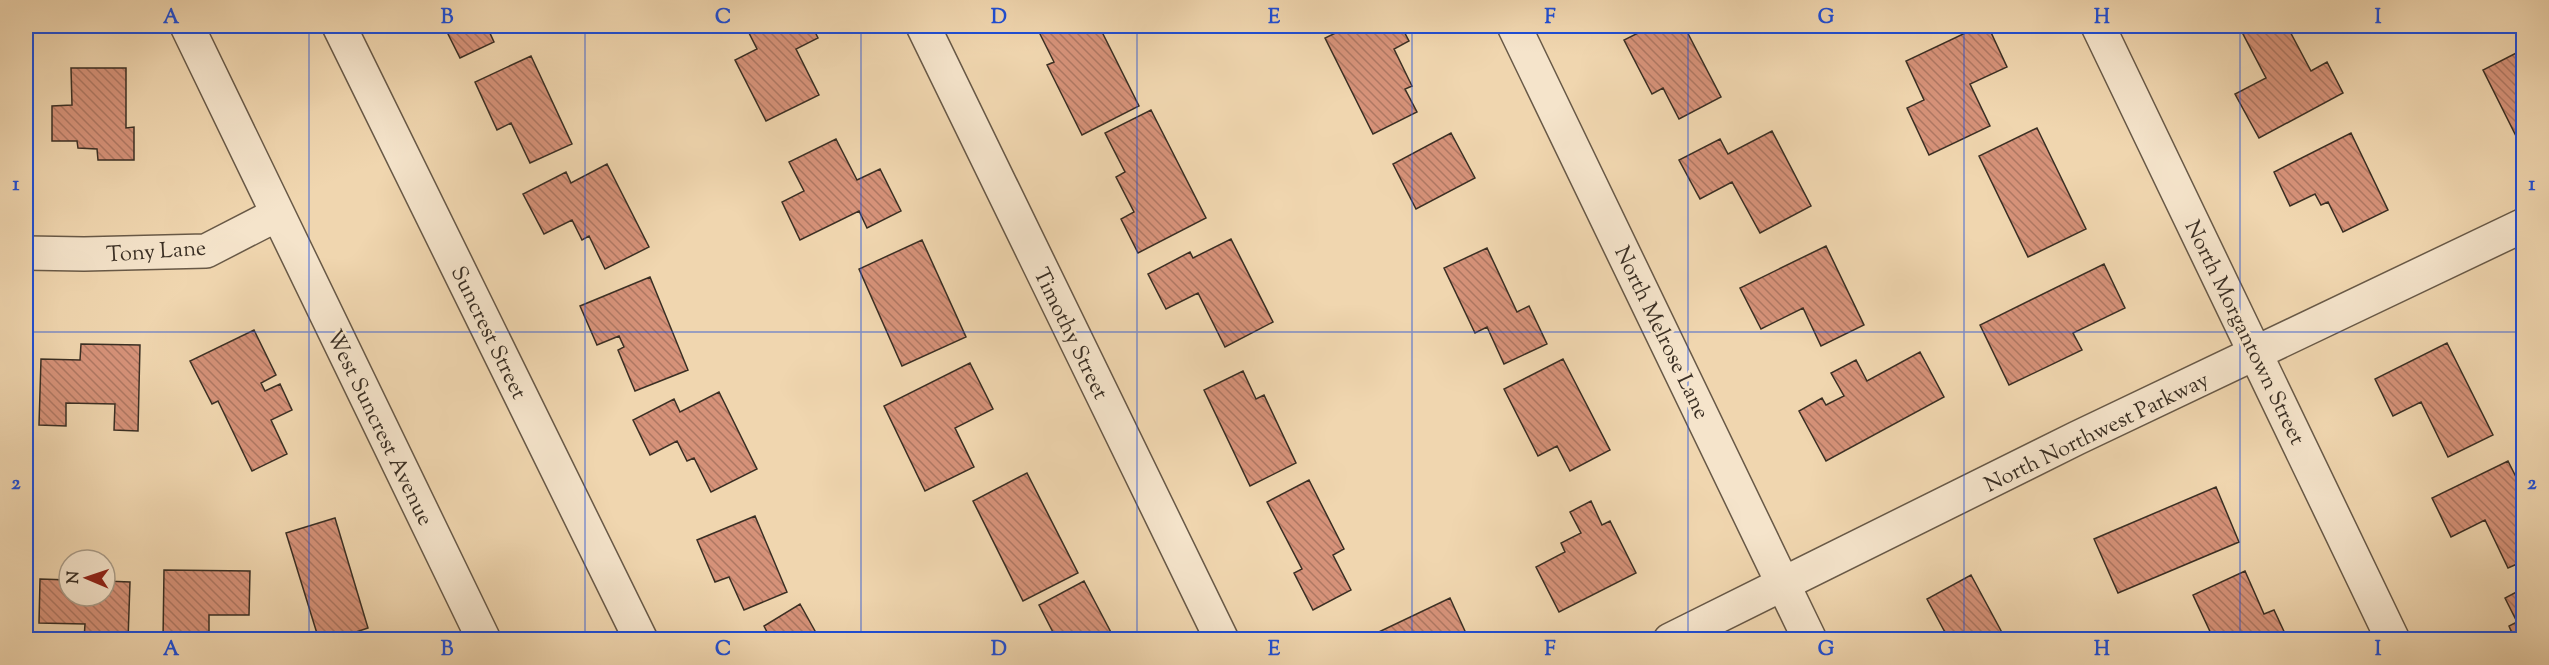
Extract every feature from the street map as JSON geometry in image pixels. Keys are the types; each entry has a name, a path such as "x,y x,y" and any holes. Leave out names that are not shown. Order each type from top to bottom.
{"street":[{"name":"West Suncrest Avenue","path":"187,26 484,639"},
{"name":"Suncrest Street","path":"339,26 641,639"},
{"name":"Timothy Street","path":"923,26 1222,639"},
{"name":"North Melrose Lane","path":"1514,26 1810,639"},
{"name":"North Morgantown Street","path":"2098,26 2393,639"},
{"name":"Tony Lane","path":"26,253 206,251 278,214"},
{"name":"North Northwest Parkway","path":"1670,639 2078,438 2523,225"}],"building":[{"path":"444,26 500,26 489,31 494,42 460,58"},
{"path":"753,26 812,26 818,38 796,49 819,95 766,121 735,60 757,49 747,29"},
{"path":"1036,26 1099,26 1139,106 1082,135 1047,65 1054,62"},
{"path":"1350,26 1401,26 1409,41 1394,49 1412,86 1405,89 1417,112 1373,134 1325,38"},
{"path":"1652,26 1684,26 1721,97 1679,119 1663,88 1652,94 1624,40"},
{"path":"1980,26 1988,26 2007,67 1970,84 1990,126 1929,155 1907,108 1924,100 1906,61"},
{"path":"2259,26 2287,26 2311,71 2327,62 2343,93 2259,138 2235,94 2266,78 2243,34"},
{"path":"2524,49 2524,132 2516,136 2483,70"},
{"path":"531,56 572,144 530,163 511,123 497,130 475,82"},
{"path":"71,68 126,68 126,128 134,127 134,160 98,160 97,149 78,148 77,141 52,141 52,106 72,105"},
{"path":"1151,110 1206,218 1138,253 1121,219 1134,212 1116,177 1125,172 1105,133"},
{"path":"2037,128 2086,229 2028,257 1979,156"},
{"path":"1772,131 1811,206 1760,233 1732,182 1700,199 1679,160 1720,139 1728,154"},
{"path":"1451,133 1475,178 1416,209 1393,164"},
{"path":"2351,133 2388,210 2343,232 2328,202 2321,205 2315,194 2290,206 2274,172"},
{"path":"836,139 857,180 880,169 901,211 867,228 859,211 800,240 782,202 804,191 789,162"},
{"path":"607,164 649,247 605,269 589,236 582,240 572,220 544,234 523,194 566,172 571,183"},
{"path":"1231,239 1273,322 1225,347 1198,293 1166,309 1148,274 1190,252 1193,258"},
{"path":"922,240 966,337 902,366 859,269"},
{"path":"1826,246 1864,325 1821,346 1803,308 1761,329 1740,288"},
{"path":"1487,248 1517,312 1529,306 1547,344 1504,364 1487,327 1475,333 1444,268"},
{"path":"2104,264 2125,308 2073,333 2082,350 2009,385 1980,325"},
{"path":"650,277 688,370 635,391 618,350 624,347 619,336 597,345 580,306"},
{"path":"254,330 276,375 261,383 265,391 280,384 292,410 271,420 287,454 252,471 218,401 212,404 190,361"},
{"path":"2447,343 2493,435 2448,457 2421,402 2393,416 2375,379"},
{"path":"81,344 140,345 138,431 114,430 115,404 66,403 66,426 39,425 41,359 80,360"},
{"path":"1920,352 1944,397 1826,461 1799,411 1822,398 1826,405 1844,396 1831,373 1856,360 1867,381"},
{"path":"1563,359 1610,450 1570,471 1557,446 1538,456 1504,389"},
{"path":"970,363 993,409 955,428 974,467 925,491 884,406"},
{"path":"1243,371 1256,399 1264,395 1296,463 1250,486 1204,390"},
{"path":"719,392 757,469 711,492 694,458 687,461 677,441 650,455 633,420 674,399 680,412"},
{"path":"2508,461 2524,493 2524,561 2508,568 2485,520 2451,537 2432,498"},
{"path":"1027,473 1078,573 1023,601 973,501"},
{"path":"1309,480 1344,549 1333,555 1351,590 1313,610 1294,573 1302,569 1267,502"},
{"path":"2216,487 2239,542 2118,593 2094,539"},
{"path":"1591,501 1602,525 1610,521 1636,573 1559,612 1536,567 1565,552 1561,543 1581,533 1570,512"},
{"path":"755,516 787,592 744,610 729,577 715,582 697,540"},
{"path":"335,518 368,628 332,640 319,640 286,533"},
{"path":"164,570 250,571 249,615 209,615 209,640 163,640"},
{"path":"2245,571 2264,614 2274,610 2288,640 2214,640 2193,595"},
{"path":"1971,575 2006,640 1942,640 1947,636 1927,599"},
{"path":"40,579 57,580 57,608 117,608 117,581 130,582 128,640 84,640 85,624 39,623"},
{"path":"1084,581 1115,640 1057,640 1039,605"},
{"path":"2524,588 2524,640 2515,640 2509,626 2517,622 2505,598"},
{"path":"1450,598 1469,640 1362,640"},
{"path":"800,604 820,640 771,640 764,626"}]}
